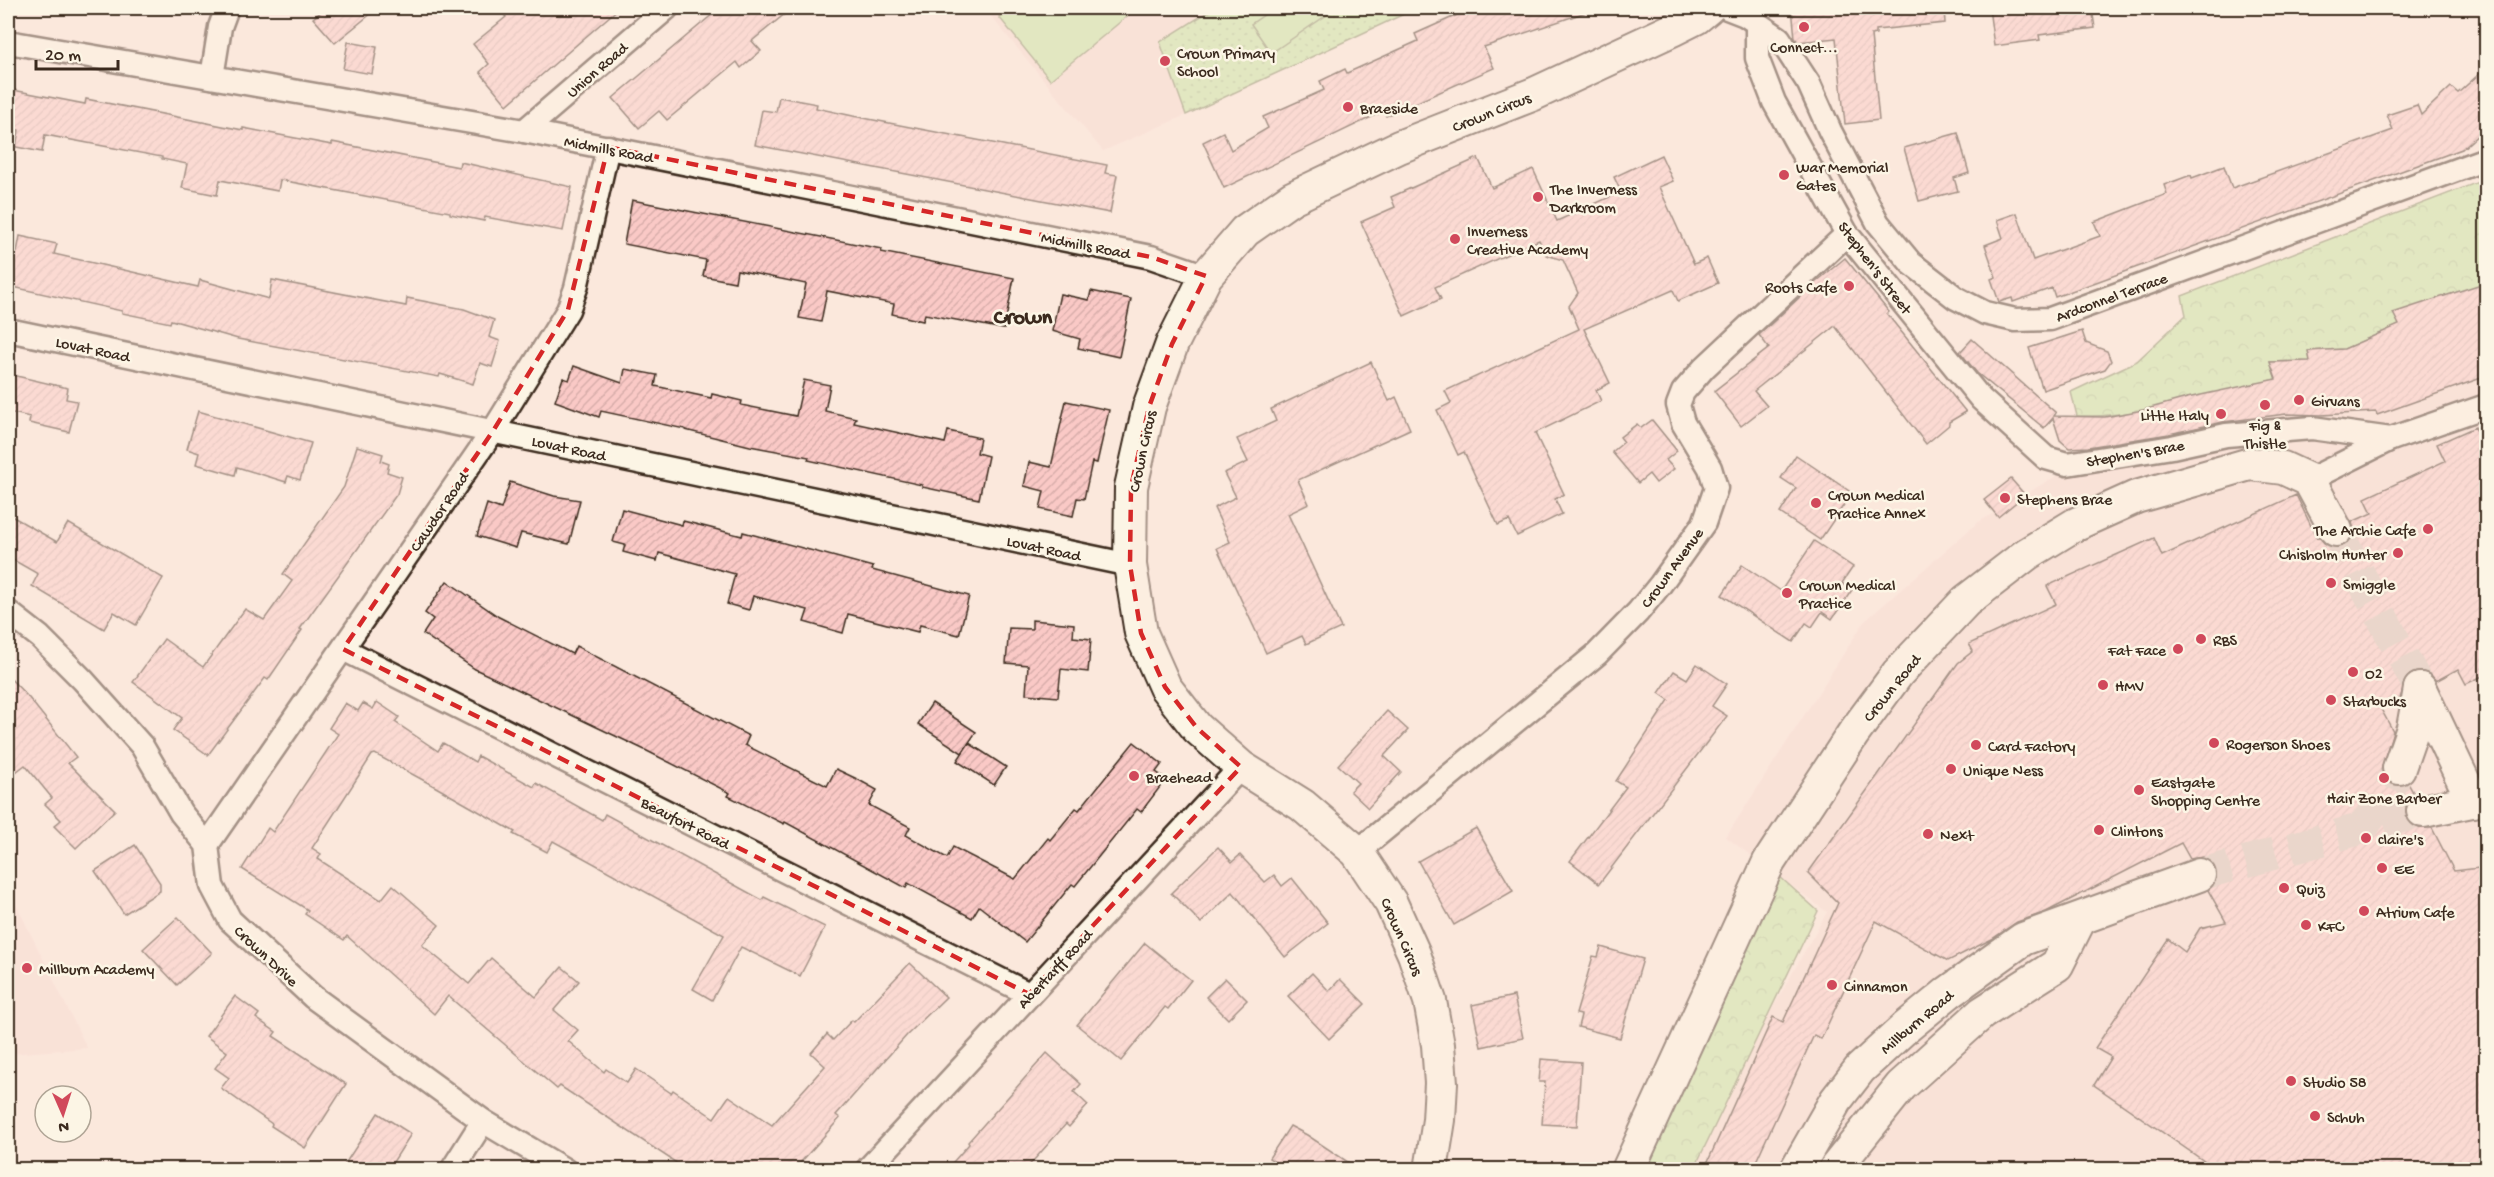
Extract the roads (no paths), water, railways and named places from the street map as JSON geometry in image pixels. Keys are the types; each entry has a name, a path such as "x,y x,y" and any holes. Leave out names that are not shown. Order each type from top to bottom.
{"street":[{"path":"212,77 220,27 227,8"},
{"name":"Union Road","path":"524,131 667,8"},
{"name":"Crown Circus","path":"1431,1170 1439,1120 1441,1083 1438,1045 1430,1001 1414,954 1391,903 1357,852 1302,805 1241,767 1197,728 1165,687 1141,633 1130,565 1131,487 1149,407 1172,344 1206,276 1245,231 1292,198 1399,147 1534,94 1674,29 1696,18 1708,8"},
{"name":"Ardconnel Terrace","path":"1727,8 1757,23 1779,38 1809,84 1830,131 1878,224 1911,263 1956,298 1985,313 2015,320 2050,319 2487,159"},
{"name":"Stephen's Street","path":"1757,23 1757,58 1774,102 1847,234 1981,399"},
{"name":"Midmills Road","path":"8,42 608,147 1151,257 1206,276"},
{"name":"Cawdor Road","path":"207,845 493,431 568,310 576,288 608,147"},
{"name":"Crown Avenue","path":"1357,852 1597,654 1638,612 1704,523 1716,488 1710,468 1683,423 1678,405 1683,392 1704,368 1847,234"},
{"name":"Lovat Road","path":"8,330 1130,565"},
{"name":"Stephen's Brae","path":"1981,399 2046,458 2067,464 2172,447 2226,435 2312,428 2391,440"},
{"path":"2336,530 2309,480 2391,440 2487,406"},
{"name":"Crown Road","path":"1628,1170 1769,862 1853,734 1898,673 1966,601 2037,548 2076,524 2136,497 2250,464 2283,468 2309,480"},
{"path":"8,612 40,638 121,720 142,746 182,813 207,845"},
{"name":"Beaufort Road","path":"343,649 1029,994"},
{"path":"2400,768 2413,728 2420,689 2480,800 2423,811"},
{"name":"Abertarff Road","path":"867,1170 1241,767"},
{"name":"Crown Drive","path":"207,845 212,886 230,920 313,997 483,1121 565,1170"},
{"name":"Millburn Road","path":"1796,1170 1836,1100 1860,1070 1905,1028 1949,992 2023,939 2079,921 2199,875"},
{"path":"1834,1170 1901,1086 1982,1013 2056,965 2079,921"},
{"path":"452,1170 483,1121"}],"tunnel":[{"path":"2336,530 2420,689"},
{"path":"2362,828 2389,791 2399,768"},
{"path":"2199,875 2423,811"}],"place":[{"name":"Connect...","path":"1804,27"},
{"name":"Crown Primary School","path":"1165,61"},
{"name":"Braeside","path":"1348,107"},
{"name":"War Memorial Gates","path":"1784,175"},
{"name":"The Inverness Darkroom","path":"1538,197"},
{"name":"Inverness Creative Academy","path":"1455,239"},
{"name":"Roots Cafe","path":"1849,286"},
{"name":"Girvans","path":"2299,400"},
{"name":"Fig & Thistle","path":"2265,405"},
{"name":"Little Italy","path":"2221,414"},
{"name":"Stephens Brae","path":"2005,498"},
{"name":"Crown Medical Practice Annex","path":"1816,503"},
{"name":"The Archie Cafe","path":"2428,529"},
{"name":"Chisholm Hunter","path":"2398,553"},
{"name":"Smiggle","path":"2331,583"},
{"name":"Crown Medical Practice","path":"1787,593"},
{"name":"RBS","path":"2201,639"},
{"name":"Fat Face","path":"2178,649"},
{"name":"O2","path":"2353,672"},
{"name":"HMV","path":"2103,685"},
{"name":"Starbucks","path":"2331,700"},
{"name":"Rogerson Shoes","path":"2214,743"},
{"name":"Card Factory","path":"1976,745"},
{"name":"Unique Ness","path":"1951,769"},
{"name":"Braehead","path":"1134,776"},
{"name":"Hair Zone Barber","path":"2384,778"},
{"name":"Eastgate Shopping Centre","path":"2139,790"},
{"name":"Clintons","path":"2099,830"},
{"name":"Next","path":"1928,834"},
{"name":"claire's","path":"2366,838"},
{"name":"EE","path":"2382,868"},
{"name":"Quiz","path":"2284,888"},
{"name":"Atrium Cafe","path":"2364,911"},
{"name":"KFC","path":"2306,925"},
{"name":"Millburn Academy","path":"27,968"},
{"name":"Cinnamon","path":"1832,985"},
{"name":"Studio 58","path":"2291,1081"},
{"name":"Schuh","path":"2315,1116"}],"district":[{"name":"Crown","path":"1023,315"}]}
